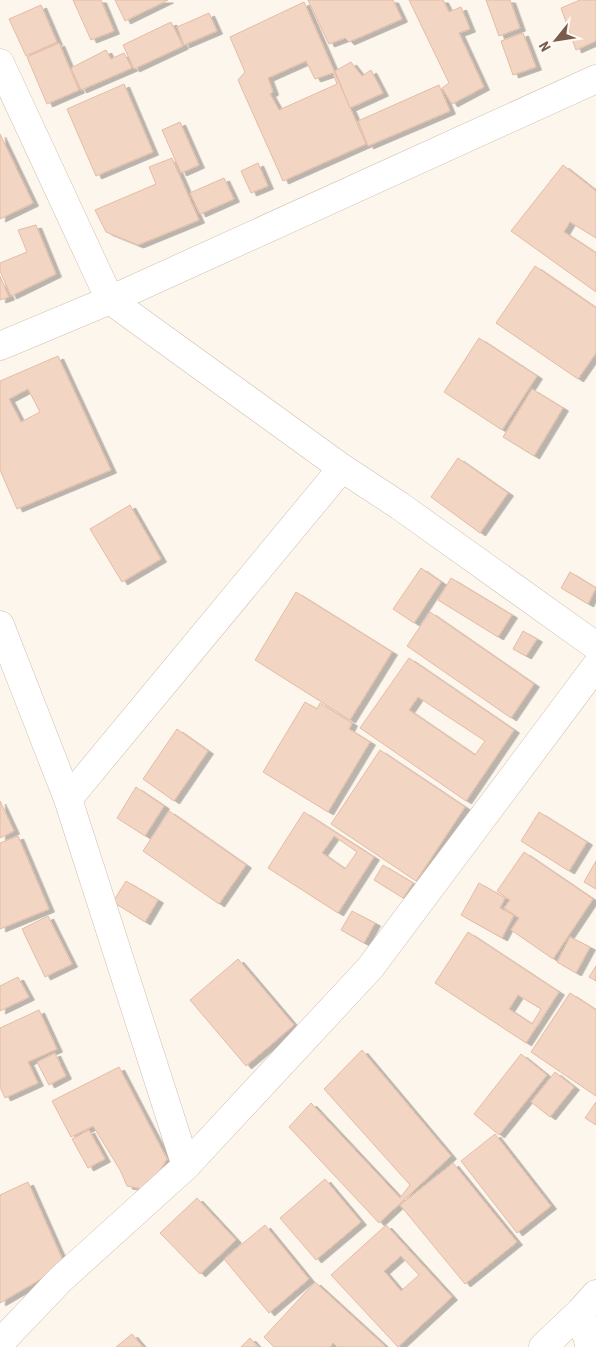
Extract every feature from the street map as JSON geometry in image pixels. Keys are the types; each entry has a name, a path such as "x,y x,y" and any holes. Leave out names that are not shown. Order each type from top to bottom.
{"street":[{"path":"0,63 110,300 342,468 400,506 596,646"},
{"path":"0,346 110,300 596,79"},
{"path":"68,799 342,468"},
{"path":"0,625 68,799 186,1166"},
{"path":"0,1343 60,1280 186,1166 370,968 596,666"},
{"path":"543,1347 588,1303"},
{"path":"588,1303 590,1347"}],"building":[{"path":"73,0 101,0 114,31 91,40"},
{"path":"115,0 168,0 125,21"},
{"path":"308,0 393,0 402,19 349,42 345,38 329,44"},
{"path":"409,0 443,0 449,12 461,7 470,29 459,33 484,87 452,104 442,88 449,83"},
{"path":"486,0 510,0 520,28 499,36"},
{"path":"580,0 596,0 596,41 576,50 561,8"},
{"path":"304,2 366,144 283,181 238,80 245,72 230,37","holes":["306,61 315,79 333,73 337,84 279,110 270,94 273,92 268,78"]},
{"path":"41,5 57,42 26,56 9,19"},
{"path":"209,13 217,31 184,45 177,27"},
{"path":"171,22 183,46 134,69 123,45"},
{"path":"523,33 536,67 513,75 501,41"},
{"path":"59,43 79,90 47,104 27,57"},
{"path":"106,50 111,59 124,53 132,68 81,90 71,68"},
{"path":"351,62 362,76 371,70 383,93 350,108 335,71"},
{"path":"124,84 153,152 96,176 67,109"},
{"path":"439,85 450,111 368,146 358,121"},
{"path":"180,122 199,165 181,173 162,130"},
{"path":"0,134 33,203 0,219"},
{"path":"172,158 199,220 138,245 106,232 95,210 156,184 149,167"},
{"path":"258,163 268,186 251,193 241,171"},
{"path":"563,165 596,191 596,238 570,222 564,232 596,253 596,292 511,231"},
{"path":"224,178 234,199 200,214 190,193"},
{"path":"36,225 56,274 11,296 0,271 0,263 27,252 18,230"},
{"path":"535,266 596,308 596,353 578,379 496,323"},
{"path":"0,276 9,297 0,300"},
{"path":"479,338 537,376 502,430 444,392"},
{"path":"58,356 111,470 17,509 0,470 0,381","holes":["28,389 40,412 21,422 9,399"]},
{"path":"532,389 563,408 534,456 503,437"},
{"path":"458,458 508,493 480,533 431,497"},
{"path":"130,505 161,559 122,582 90,529"},
{"path":"421,568 441,582 414,623 393,609"},
{"path":"570,572 596,588 588,604 561,588"},
{"path":"451,578 512,615 498,637 438,600"},
{"path":"296,592 392,652 350,720 255,660"},
{"path":"430,612 534,684 511,718 407,646"},
{"path":"523,631 537,639 526,656 513,649"},
{"path":"409,658 514,730 466,801 360,728","holes":["418,697 485,741 475,755 409,710"]},
{"path":"305,702 317,709 320,703 352,723 349,729 370,742 328,812 263,772"},
{"path":"177,729 208,751 174,801 143,779"},
{"path":"380,750 465,807 416,881 331,824"},
{"path":"136,787 164,806 145,836 117,818"},
{"path":"0,801 14,831 0,838"},
{"path":"169,811 246,865 219,904 143,851"},
{"path":"304,812 374,857 338,913 268,868","holes":["334,836 357,852 345,869 322,853"]},
{"path":"539,812 587,842 569,871 521,841"},
{"path":"18,836 49,909 0,929 0,843"},
{"path":"524,852 593,899 553,959 511,930 519,918 504,908 510,900 497,891"},
{"path":"596,861 596,889 584,882"},
{"path":"383,865 413,883 403,898 374,880"},
{"path":"126,881 158,900 145,922 113,902"},
{"path":"479,883 505,898 500,908 514,915 502,938 461,915"},
{"path":"352,911 375,923 364,943 341,930"},
{"path":"48,916 72,964 45,977 22,929"},
{"path":"468,932 559,992 526,1043 435,983","holes":["518,995 541,1009 532,1024 509,1009"]},
{"path":"570,937 590,947 576,973 557,962"},
{"path":"238,959 294,1025 246,1066 190,1000"},
{"path":"596,966 596,981 589,977"},
{"path":"18,977 29,997 0,1011 0,986"},
{"path":"570,993 596,1010 596,1096 531,1052"},
{"path":"39,1010 57,1049 28,1062 38,1083 5,1098 0,1087 0,1028"},
{"path":"362,1050 451,1156 379,1223 289,1127 311,1103 400,1198 410,1185 324,1089"},
{"path":"55,1053 66,1076 49,1085 37,1062"},
{"path":"521,1054 547,1075 499,1135 474,1114"},
{"path":"119,1067 167,1159 148,1190 127,1186 120,1170 93,1126 71,1137 52,1101"},
{"path":"555,1072 574,1087 550,1117 531,1102"},
{"path":"596,1102 596,1125 585,1118"},
{"path":"89,1130 105,1159 88,1168 72,1139"},
{"path":"495,1134 551,1206 517,1233 461,1161"},
{"path":"453,1163 517,1242 465,1284 400,1205"},
{"path":"325,1179 361,1222 316,1260 280,1218"},
{"path":"28,1182 65,1265 0,1303 0,1195"},
{"path":"197,1198 236,1240 200,1274 160,1233"},
{"path":"265,1225 309,1279 269,1313 224,1259"},
{"path":"386,1225 452,1297 398,1347 331,1275","holes":["401,1256 419,1275 401,1291 384,1271"]},
{"path":"315,1282 386,1347 337,1347 333,1343 330,1347 274,1347 264,1337"},
{"path":"132,1334 143,1347 116,1347"},
{"path":"250,1338 258,1347 241,1347"}]}
